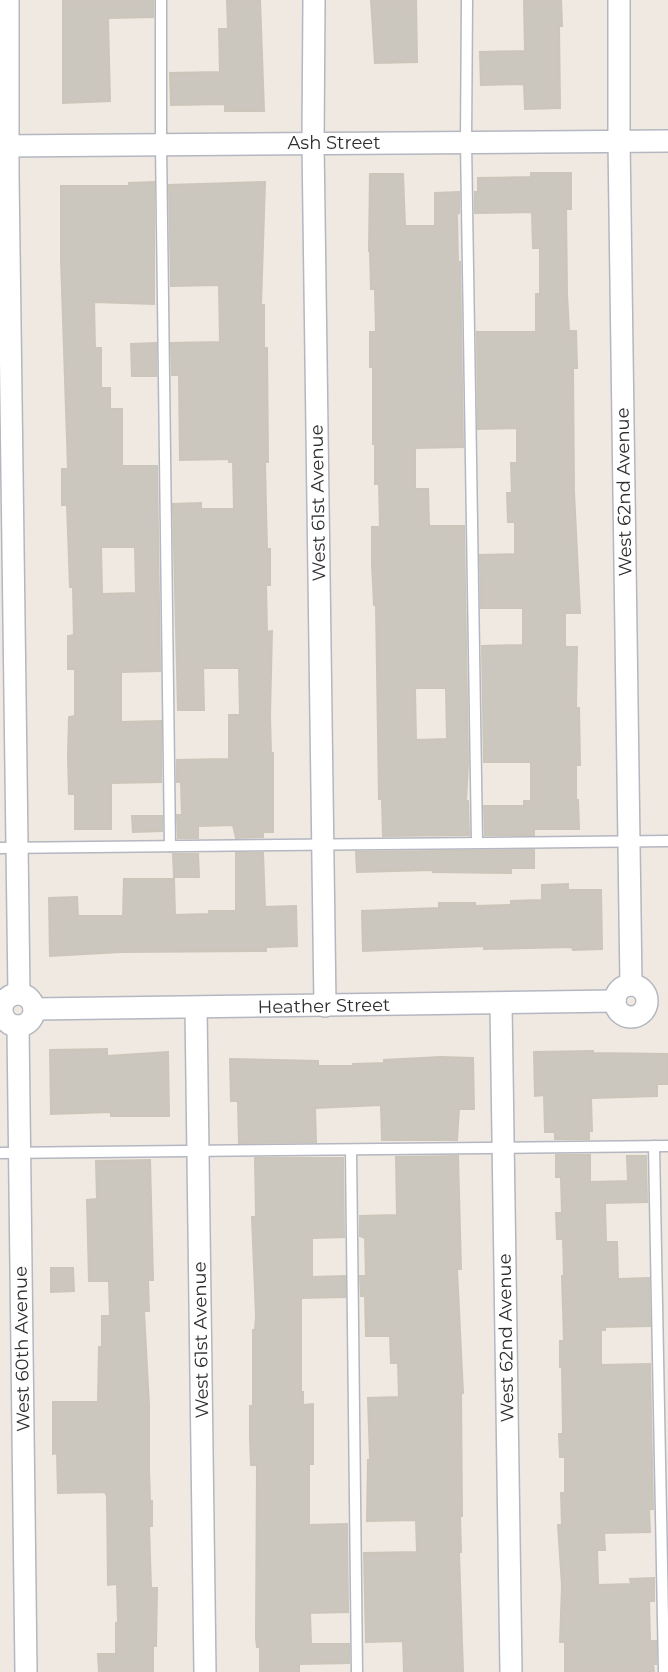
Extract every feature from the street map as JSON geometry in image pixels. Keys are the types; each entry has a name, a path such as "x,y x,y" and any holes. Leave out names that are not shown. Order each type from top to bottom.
{"street":[{"path":"8,0 4,146 8,848 19,994"},
{"name":"West 61st Avenue","path":"314,0 313,143 325,1006"},
{"name":"West 62nd Avenue","path":"619,0 631,985"},
{"name":"Ash Street","path":"4,146 668,141"},
{"path":"631,985 658,1000 641,1014 631,1017 618,1011 615,1001 621,988 631,985"},
{"path":"19,994 27,997 34,1009 31,1019 18,1026 4,1019 1,1009 5,1000 19,994"},
{"name":"Heather Street","path":"34,1009 615,1001"},
{"name":"West 62nd Avenue","path":"501,1004 510,1672"},
{"name":"West 61st Avenue","path":"196,1008 205,1672"},
{"name":"West 60th Avenue","path":"18,1026 10,1153 26,1672"}],"lane":[{"path":"161,0 170,846"},
{"path":"467,0 466,142 477,842"},
{"path":"8,848 668,841"},
{"path":"654,1146 664,1672"},
{"path":"10,1153 668,1146"},
{"path":"351,1150 357,1672"}],"building":[{"path":"63,0 153,0 153,17 108,18 110,101 63,103"},
{"path":"227,0 260,0 264,111 225,111 225,104 171,105 170,73 220,72 219,29 228,29"},
{"path":"371,0 416,0 417,62 375,63"},
{"path":"524,0 561,0 560,108 525,109 524,84 481,85 480,52 525,51"},
{"path":"531,173 571,173 571,209 566,209 567,294 569,331 576,331 577,368 573,368 574,492 580,613 565,613 565,647 577,647 576,708 579,708 580,765 576,765 576,800 579,829 534,829 534,835 485,835 484,806 524,806 524,801 531,801 531,762 484,762 482,646 523,645 523,608 481,608 480,555 515,554 515,522 508,522 507,493 512,493 511,463 517,463 517,428 478,429 477,332 536,332 536,294 540,294 540,248 533,248 532,212 475,213 475,192 478,192 478,178 531,177"},
{"path":"370,174 403,174 405,226 435,226 435,193 459,192 457,214 463,447 415,448 415,489 428,489 429,526 464,526 468,763 466,801 469,835 383,836 382,799 379,799 376,605 372,564 372,527 380,527 379,484 375,484 373,444 373,367 370,367 370,332 376,332 375,289 371,289","holes":["415,688 446,688 447,739 416,740"]},
{"path":"154,182 154,304 94,302 95,348 101,348 101,388 110,388 110,409 122,409 122,466 157,466 160,671 121,672 121,722 161,721 161,782 111,783 111,829 75,829 75,794 69,794 68,756 69,717 75,716 75,669 68,669 68,636 74,635 73,587 70,587 67,505 62,505 62,469 68,469 61,186 129,186 129,183","holes":["101,547 135,547 136,593 102,594"]},
{"path":"265,182 261,305 264,305 264,348 267,348 268,462 265,462 270,585 266,585 267,632 272,631 270,715 273,832 263,832 263,837 236,838 233,825 198,826 198,838 178,838 177,815 182,815 177,760 229,759 229,715 240,715 239,668 203,668 204,710 178,710 173,504 201,503 201,509 234,509 233,462 229,462 229,459 180,460 179,375 172,375 171,343 220,342 219,285 171,286 169,185"},
{"path":"156,343 156,376 132,376 131,344"},
{"path":"132,816 162,816 162,831 133,832"},
{"path":"534,850 534,868 511,868 511,873 433,870 357,872 356,852"},
{"path":"236,853 263,853 265,907 296,906 297,946 266,947 266,951 121,952 50,956 49,898 77,897 78,916 123,916 124,879 174,879 175,915 236,911"},
{"path":"173,854 198,854 199,877 174,877"},
{"path":"568,884 568,890 601,890 602,949 484,949 484,946 363,951 362,911 439,908 439,903 511,905 511,901 542,900 542,885"},
{"path":"107,1049 107,1056 168,1052 169,1116 111,1116 111,1112 51,1114 50,1050"},
{"path":"534,1052 668,1054 668,1084 657,1084 657,1096 591,1098 592,1131 589,1131 589,1139 555,1139 555,1132 545,1132 544,1095 535,1096"},
{"path":"473,1058 474,1109 459,1109 457,1140 382,1140 381,1105 315,1108 316,1142 239,1143 238,1101 231,1101 230,1059 318,1061 318,1066 353,1066 384,1063 384,1060"},
{"path":"556,1155 590,1155 590,1182 628,1181 627,1156 646,1156 647,1202 605,1203 606,1242 617,1242 618,1279 649,1278 650,1326 605,1327 605,1330 601,1330 601,1365 650,1364 653,1509 649,1509 650,1532 604,1533 605,1550 597,1550 598,1585 631,1584 630,1579 654,1578 654,1601 649,1601 650,1641 656,1641 654,1672 565,1672 565,1642 560,1642 562,1586 558,1525 562,1525 561,1493 565,1493 565,1457 560,1457 559,1434 563,1434 560,1341 564,1341 564,1276 563,1239 557,1239 556,1213 562,1213 561,1177 556,1177"},
{"path":"458,1156 461,1269 457,1269 463,1393 459,1552 463,1672 404,1672 403,1641 366,1642 364,1553 417,1552 416,1520 367,1521 370,1460 368,1398 399,1397 398,1363 391,1363 390,1336 366,1336 365,1296 361,1296 360,1276 366,1276 365,1238 360,1236 360,1216 397,1215 396,1157"},
{"path":"255,1158 343,1158 344,1237 312,1238 312,1277 345,1276 345,1297 301,1298 301,1392 303,1405 313,1404 309,1525 347,1524 348,1612 310,1613 311,1644 349,1644 349,1663 299,1664 299,1672 260,1672 260,1647 257,1647 256,1638 257,1465 251,1465 250,1438 250,1406 253,1406 253,1330 256,1316 252,1217 256,1217"},
{"path":"150,1160 153,1280 148,1280 149,1311 144,1311 152,1501 152,1526 149,1526 151,1588 157,1588 156,1646 153,1646 153,1672 99,1672 98,1654 116,1654 118,1623 117,1584 108,1585 107,1496 105,1492 58,1493 57,1453 53,1454 53,1402 98,1402 102,1316 110,1316 109,1281 89,1281 87,1200 97,1199 96,1161"},
{"path":"51,1268 73,1268 74,1291 51,1292"}]}
